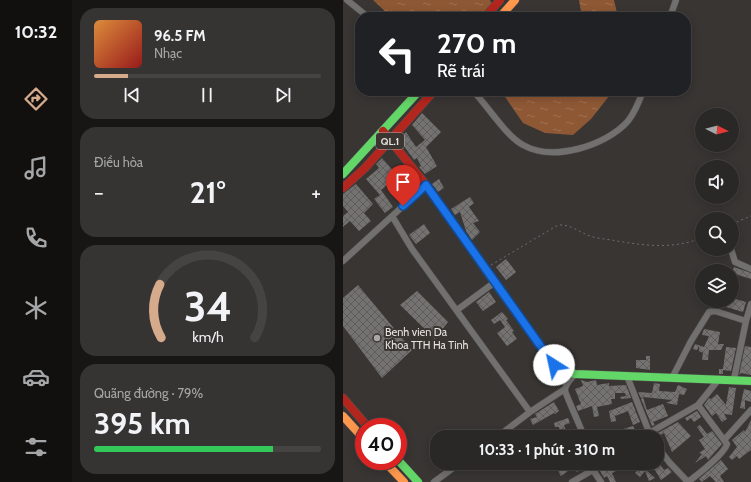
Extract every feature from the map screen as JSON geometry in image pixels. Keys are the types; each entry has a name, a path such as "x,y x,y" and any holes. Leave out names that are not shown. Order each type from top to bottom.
{"street":[{"path":"347,0 363,12"},
{"path":"489,12 500,0"},
{"path":"672,12 676,0"},
{"path":"505,12 513,3"},
{"name":"QL.1","path":"343,174 414,96"},
{"name":"QL.1","path":"343,188 390,140 430,96"},
{"path":"477,96 514,139 536,150 557,152 589,146 616,131 633,113 641,96"},
{"path":"383,131 426,185 554,365 575,374 734,379 751,381"},
{"path":"343,251 345,259 426,185"},
{"path":"392,216 412,249 530,412"},
{"path":"733,256 735,262 751,269"},
{"path":"457,310 495,282"},
{"path":"734,379 751,304"},
{"path":"672,378 691,341 709,312 715,311 748,318"},
{"path":"506,430 565,389 575,374"},
{"path":"627,376 647,430"},
{"path":"657,430 698,406 719,379"},
{"path":"565,389 582,430"},
{"path":"343,398 361,418"},
{"path":"664,455 688,482 723,451 727,444 725,439 698,406"},
{"path":"725,439 751,410"},
{"path":"343,416 355,429"},
{"path":"392,470 403,482"},
{"path":"407,470 418,482"},
{"path":"434,482 450,470"},
{"path":"572,482 593,470 601,482"}],"path":[{"path":"739,221 751,216"},
{"path":"485,268 508,256 558,225 565,224 591,236 654,246 678,245 695,240"}],"water":[{"path":"373,0 490,0 496,12 386,12"},
{"path":"579,0 614,0 617,12 581,12"},
{"path":"504,96 609,96 591,119 573,135 545,133 523,123"}],"building":[{"path":"422,113 441,132 426,147 437,166 425,174 419,167 421,166 417,158 414,160 399,139 406,132 416,147 425,140 412,125"},
{"path":"382,158 398,176 381,190 393,207 385,213 374,199 380,195 366,179 379,168 376,164"},
{"path":"439,179 444,188 438,192 432,184"},
{"path":"356,184 373,204 364,213 371,221 359,231 350,221 343,227 343,216 348,212 343,206 343,194"},
{"path":"470,197 474,203 469,207 479,221 473,223 480,232 472,240 466,231 460,212 455,215 451,209"},
{"path":"424,224 430,233 416,244 409,235"},
{"path":"506,259 516,272 506,280 496,267"},
{"path":"739,269 751,273 751,279 739,275"},
{"name":"Benh vien Da Khoa TTH Ha Tinh","path":"358,285 412,350 382,378 343,326 343,298"},
{"path":"417,291 448,322 435,339 400,305"},
{"path":"489,292 496,302 483,311 476,302"},
{"path":"739,300 746,302 743,312 729,308 739,308"},
{"path":"502,312 508,319 506,320 514,331 512,332 517,339 507,346 497,333 505,327 500,320 494,324 491,320"},
{"path":"704,329 720,332 718,344 724,344 721,350 709,350 708,360 702,360 703,353 699,351 699,346 697,350 693,349 695,344 704,347 709,336 702,335"},
{"path":"745,346 751,347 751,375 741,373 739,375"},
{"path":"726,347 736,348 731,371 723,370 723,374 719,374 719,369 723,369"},
{"path":"646,356 650,356 650,370 636,368 636,360 646,360"},
{"path":"581,380 587,382 596,380 597,385 609,383 609,386 626,385 631,398 621,399 620,397 626,396 625,393 615,393 615,399 611,399 612,404 597,407 599,416 594,417 592,406 578,411 576,406 581,404 575,389 583,386"},
{"path":"654,383 660,384 659,391 675,392 678,385 687,389 684,395 679,394 677,405 666,403 672,400 643,397 647,410 663,404 668,416 653,422 655,425 652,426 641,399 643,398 641,398 638,392 652,393"},
{"path":"729,387 736,388 732,415 724,414 727,419 722,422 716,413 712,416 704,405 709,398 711,399 717,394 726,405"},
{"path":"744,389 751,391 751,402 745,400 745,409 740,408"},
{"path":"554,402 559,411 533,425 530,419 537,417 535,414"},
{"path":"632,402 640,422 633,425 628,411 615,416 616,421 611,422 609,411"},
{"path":"697,411 701,417 694,422 691,418 687,421 685,418"},
{"path":"568,418 570,423 564,425 566,430 560,430 559,427 555,427 554,423"},
{"path":"751,420 751,450 739,459 737,456 732,460 729,457 737,447 732,440 744,430 745,432"},
{"path":"678,422 691,436 672,452 663,430"},
{"path":"700,425 707,434 712,431 722,444 708,460 706,456 695,463 702,454 699,453 705,449 699,440 704,437 697,427"},
{"path":"633,426 635,430 620,430"},
{"path":"721,460 728,469 720,476 724,482 716,482 710,476 702,482 699,479"},
{"path":"668,468 672,472 661,480 655,470 664,470"},
{"path":"560,470 570,470 561,476 558,471"},
{"path":"619,470 612,473 616,482 610,482 607,476 604,478 600,471"},
{"path":"638,470 646,470 655,478 649,481 645,471 640,477 635,473"}],"traffic: fast":[{"path":"343,174 414,96"},
{"path":"500,290 554,365 575,374 751,381"},
{"path":"407,470 418,482"}],"traffic: slow":[{"path":"504,12 515,0"},
{"path":"343,416 355,429"},
{"path":"393,470 404,482"}],"traffic: jam":[{"path":"489,12 500,0"},
{"path":"343,188 365,168 430,96"},
{"path":"383,131 426,185 500,290"},
{"path":"343,398 360,418"}],"place":[{"name":"Benh vien Da Khoa TTH Ha Tinh","path":"377,338"}],"route":[{"path":"403,206 426,185 554,365"}]}
